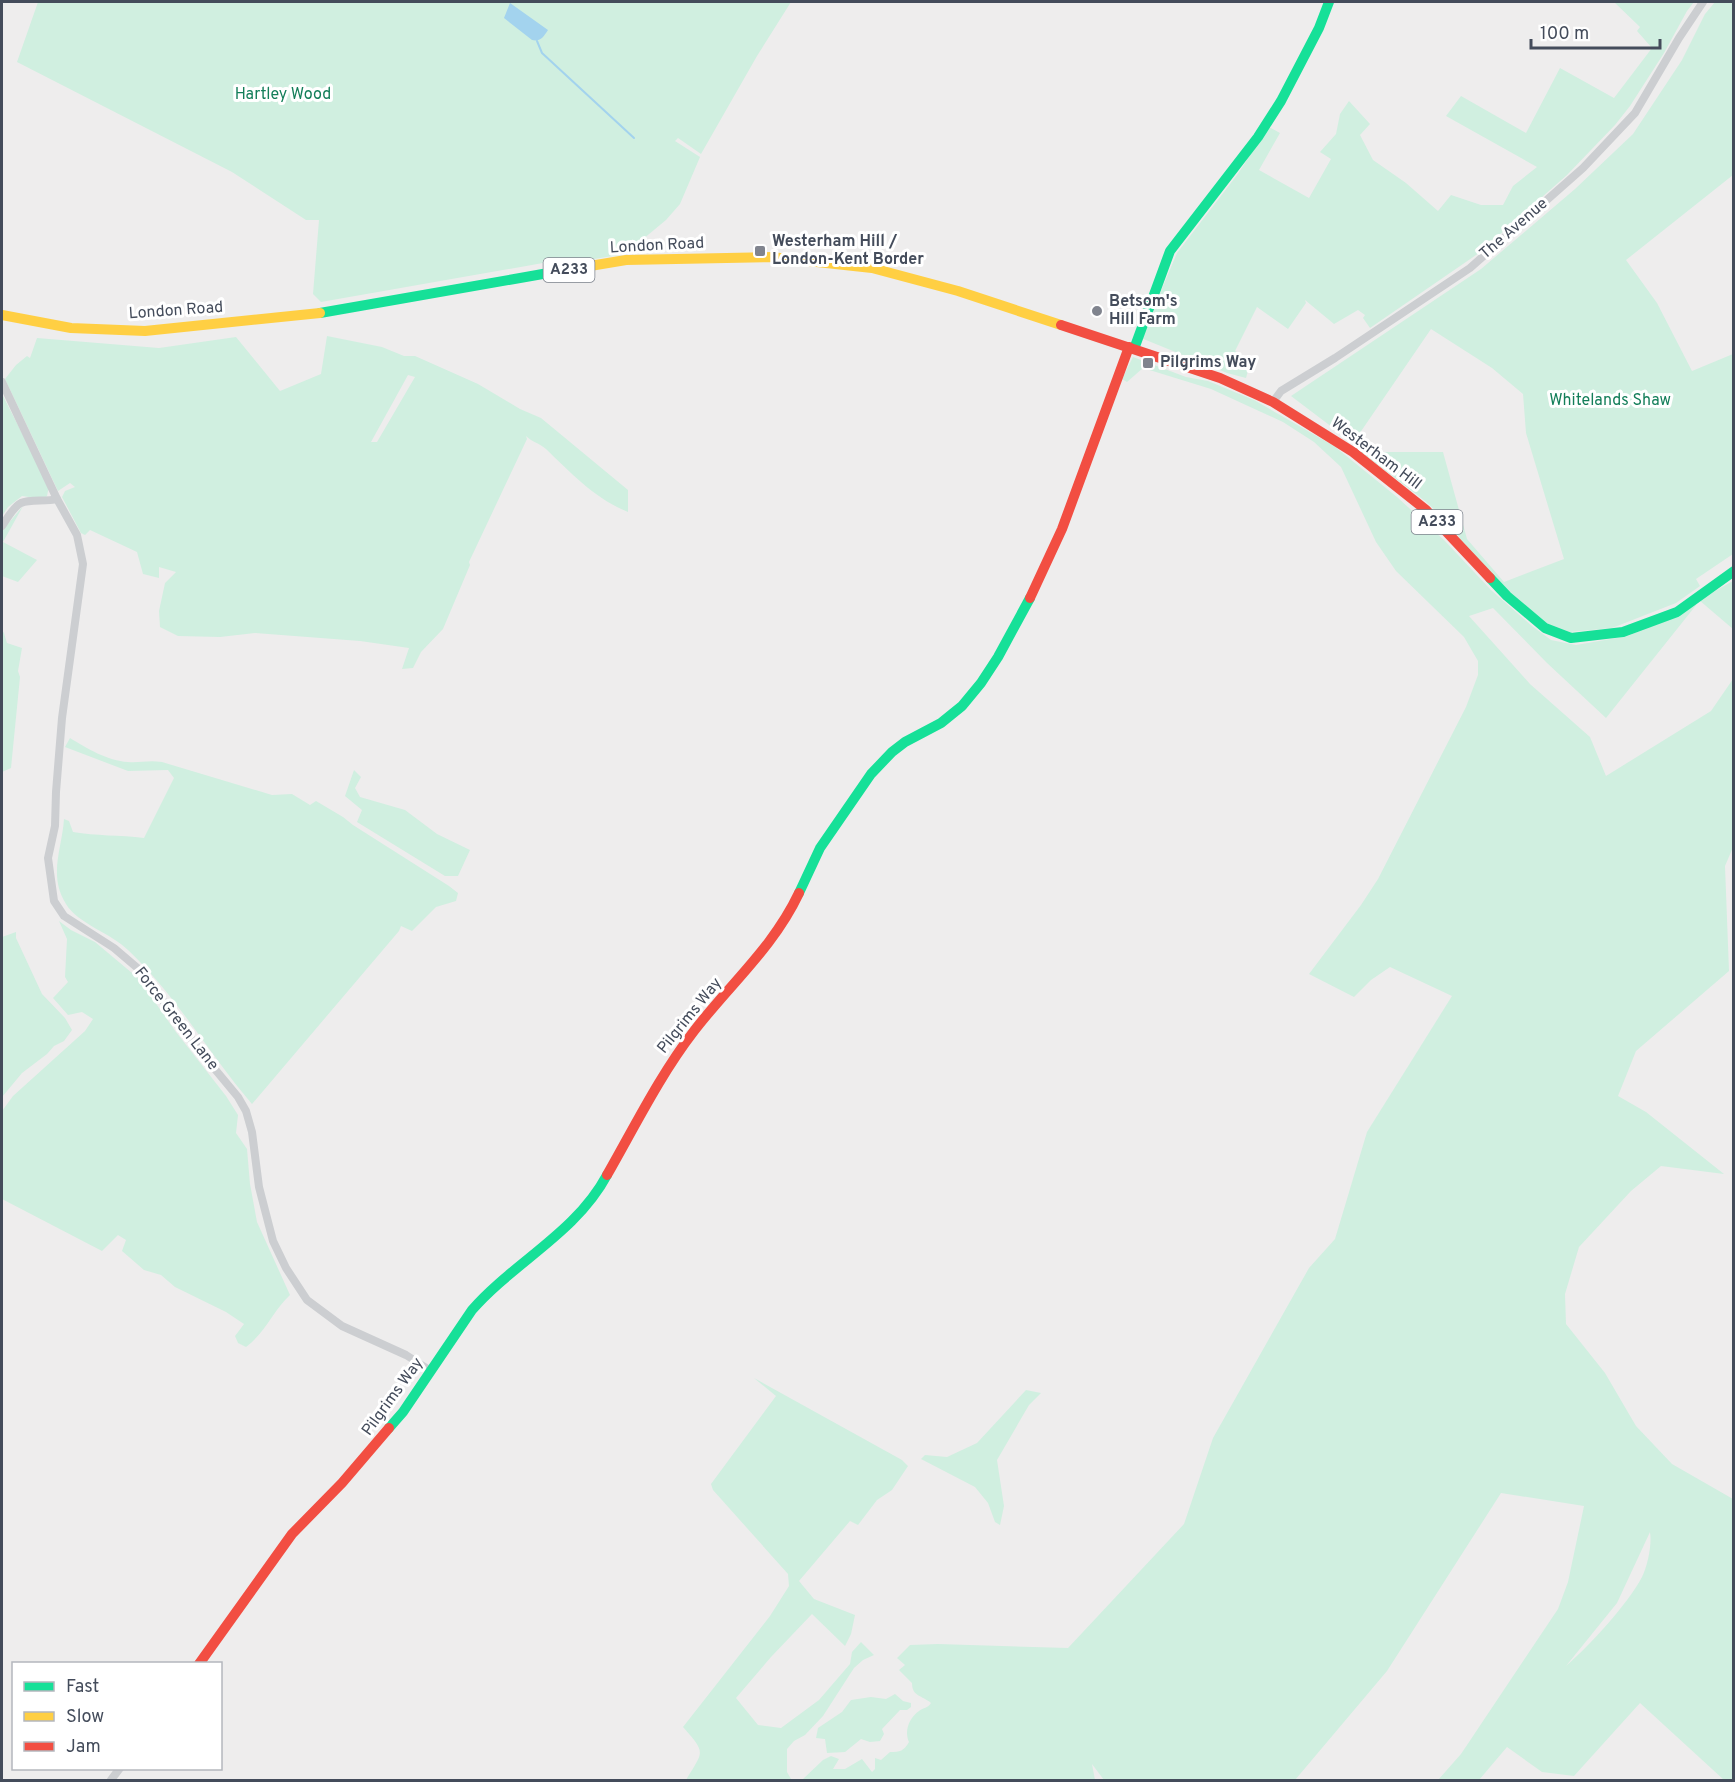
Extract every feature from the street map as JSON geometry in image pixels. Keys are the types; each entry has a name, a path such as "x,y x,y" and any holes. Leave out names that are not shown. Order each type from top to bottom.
{"street":[{"name":"Pilgrims Way","path":"200,1662 292,1534 373,1450 403,1412 472,1310 485,1295 576,1217 601,1187 666,1069 695,1029 766,948 791,910 820,848 871,774 905,742 941,723 962,706 987,675 1037,586 1062,529 1170,251 1258,137 1281,101 1310,46 1329,2"},
{"name":"The Avenue","path":"1273,402 1281,391 1470,268 1583,168 1635,113 1703,2"},
{"name":"London Road","path":"2,315 71,328 145,332 306,315 626,260 771,257 883,271 958,291 1131,348"},
{"name":"Westerham Hill","path":"1131,348 1220,378 1273,402 1346,447 1426,510 1507,596 1545,628 1571,638 1623,632 1677,612 1734,571"},
{"name":"Force Green Lane","path":"2,382 77,536 83,564 62,718 55,826 48,858 54,901 64,916 114,948 141,971 204,1056 238,1097 246,1111 252,1132 258,1187 273,1241 286,1268 307,1300 342,1326 406,1354 430,1371"},
{"path":"2,526 15,508 22,503 48,502 57,499"}],"green space":[{"name":"Hartley Wood","path":"38,2 791,2 701,154 678,138 675,141 700,157 680,204 666,220 625,254 551,266 543,263 321,302 313,294 319,220 306,220 232,172 17,62"},
{"path":"1614,2 1694,2 1630,106 1615,125 1567,175 1479,253 1370,328 1363,318 1365,315 1358,310 1334,324 1305,300 1306,303 1288,329 1257,307 1235,351 1251,360 1246,378 1227,373 1141,338 1177,253 1237,175 1269,127 1280,133 1259,170 1309,198 1331,159 1320,152 1336,134 1340,114 1349,101 1370,124 1360,135 1373,160 1406,183 1438,211 1451,195 1481,205 1503,205 1513,186 1537,167 1446,116 1461,96 1526,133 1560,68 1614,98 1652,48 1637,31 1640,27"},
{"name":"Whitelands Shaw","path":"1715,2 1733,2 1733,175 1626,260 1657,303 1692,371 1733,354 1733,554 1696,579 1700,586 1676,603 1612,628 1570,632 1546,623 1510,593 1462,542 1452,526 1425,501 1361,452 1443,452 1467,539 1504,582 1564,559 1526,433 1523,394 1492,368 1431,329 1353,443 1291,396 1481,269 1575,189 1633,134 1682,60 1705,14"},
{"path":"327,336 382,347 404,356 415,356 478,384 520,409 541,418 628,490 628,512 594,493 546,449 526,436 527,439 469,562 470,565 443,629 421,652 413,668 402,669 409,648 360,641 255,633 220,637 178,636 160,627 159,611 165,583 176,572 159,567 159,578 143,574 137,552 90,530 85,535 81,533 62,497 65,491 75,487 70,483 58,491 5,379 16,365 27,356 30,358 37,338 159,348 236,337 280,391 321,374","holes":["408,375 415,377 377,442 371,442"]},
{"path":"1133,357 1186,377 1208,381 1254,400 1334,446 1397,497 1444,540 1491,590 1551,640 1576,645 1628,636 1697,604 1606,718 1493,608 1469,616 1530,684 1590,737 1606,776 1711,711 1733,679 1734,845 1725,866 1729,971 1636,1051 1618,1096 1646,1112 1724,1174 1661,1166 1631,1191 1579,1247 1565,1294 1566,1324 1605,1373 1636,1426 1672,1464 1733,1499 1733,1780 1724,1780 1640,1703 1574,1776 1542,1772 1507,1747 1479,1780 1438,1780 1461,1754 1558,1609 1568,1582 1584,1506 1501,1493 1387,1671 1295,1780 1104,1780 1092,1764 1095,1780 686,1780 700,1753 696,1743 683,1727 770,1616 789,1586 788,1574 713,1490 711,1484 776,1396 754,1378 902,1460 908,1466 892,1490 877,1500 858,1525 850,1521 799,1581 814,1599 855,1615 851,1634 845,1646 812,1614 736,1698 758,1725 781,1728 819,1700 850,1664 852,1652 861,1642 874,1655 863,1660 854,1668 823,1716 805,1735 794,1741 787,1749 787,1772 791,1779 803,1779 823,1760 831,1756 839,1759 833,1769 845,1769 862,1759 872,1772 875,1769 875,1758 881,1760 890,1752 899,1751 905,1747 909,1742 907,1729 910,1721 915,1714 931,1703 914,1691 912,1683 899,1670 905,1665 897,1658 910,1645 1068,1648 1184,1524 1213,1438 1309,1268 1335,1239 1367,1132 1452,996 1390,967 1371,980 1354,997 1309,974 1378,879 1466,707 1478,675 1478,661 1464,637 1396,571 1376,542 1341,467 1314,442 1283,422 1211,389 1143,368 1127,382 1122,379","holes":["1650,1532 1646,1567 1636,1588 1607,1624 1566,1666 1617,1603"]},
{"path":"2,394 49,486 44,499 22,496 8,507 2,516"},
{"path":"23,506 3,542 37,560 18,582 2,576 2,531"},
{"path":"1733,581 1733,629 1699,600"},
{"path":"2,630 7,643 22,648 18,671 20,677 11,768 2,772"},
{"path":"70,738 105,757 120,761 162,762 272,795 292,794 310,805 316,801 449,886 458,893 456,901 436,907 412,931 401,926 252,1104 177,1005 145,967 121,944 86,923 66,904 58,883 57,872 64,819 69,821 73,832 144,838 174,778 168,770 128,771 65,747"},
{"path":"354,770 361,777 355,788 360,797 405,810 437,834 470,850 458,876 445,876 357,822 362,810 345,796"},
{"path":"59,921 95,942 138,978 238,1115 236,1133 247,1149 257,1222 290,1295 246,1347 238,1343 235,1336 244,1324 226,1312 175,1287 161,1275 144,1270 122,1251 126,1240 118,1235 102,1251 2,1199 2,1111 13,1096 85,1031 93,1019 82,1012 68,1015 53,998 68,982 65,977 67,939"},
{"path":"16,932 16,938 42,994 65,1018 72,1030 64,1041 54,1046 22,1073 2,1097 2,937"},
{"path":"1026,1390 1041,1393 1029,1405 997,1460 1004,1506 1000,1525 995,1522 988,1503 975,1487 921,1459 925,1455 947,1457 977,1443"},
{"path":"895,1694 903,1701 911,1703 911,1707 907,1710 900,1710 882,1729 884,1734 880,1741 870,1742 861,1739 845,1752 827,1753 825,1739 816,1738 818,1728 842,1712 851,1700 871,1697 886,1699"}],"water":[{"path":"510,3 548,30 542,38 532,40 504,18"}],"waterway":[{"path":"537,41 542,53 634,138"}],"traffic: fast":[{"path":"1134,349 1170,251 1258,137 1281,101 1319,28 1329,2"},
{"path":"320,313 554,272"},
{"path":"1490,578 1507,596 1545,628 1571,638 1623,632 1677,612 1734,571"},
{"path":"799,893 820,848 871,774 905,742 941,723 962,706 998,657 1030,598"},
{"path":"389,1428 403,1412 472,1310 506,1277 562,1231 579,1214 607,1175"}],"traffic: slow":[{"path":"554,272 626,260 771,257 872,268 958,291 1061,325"},
{"path":"2,315 71,328 145,331 320,313"}],"traffic: jam":[{"path":"1061,325 1220,378 1273,402 1353,452 1426,510 1490,578"},
{"path":"1030,598 1062,529 1129,347"},
{"path":"607,1175 670,1065 694,1031 777,931 799,893"},
{"path":"200,1662 292,1534 342,1483 389,1428"}],"place":[{"name":"Westerham Hill / London-Kent Border","path":"760,251"},
{"name":"Betsom's Hill Farm","path":"1097,311"},
{"name":"Pilgrims Way","path":"1148,363"}]}
